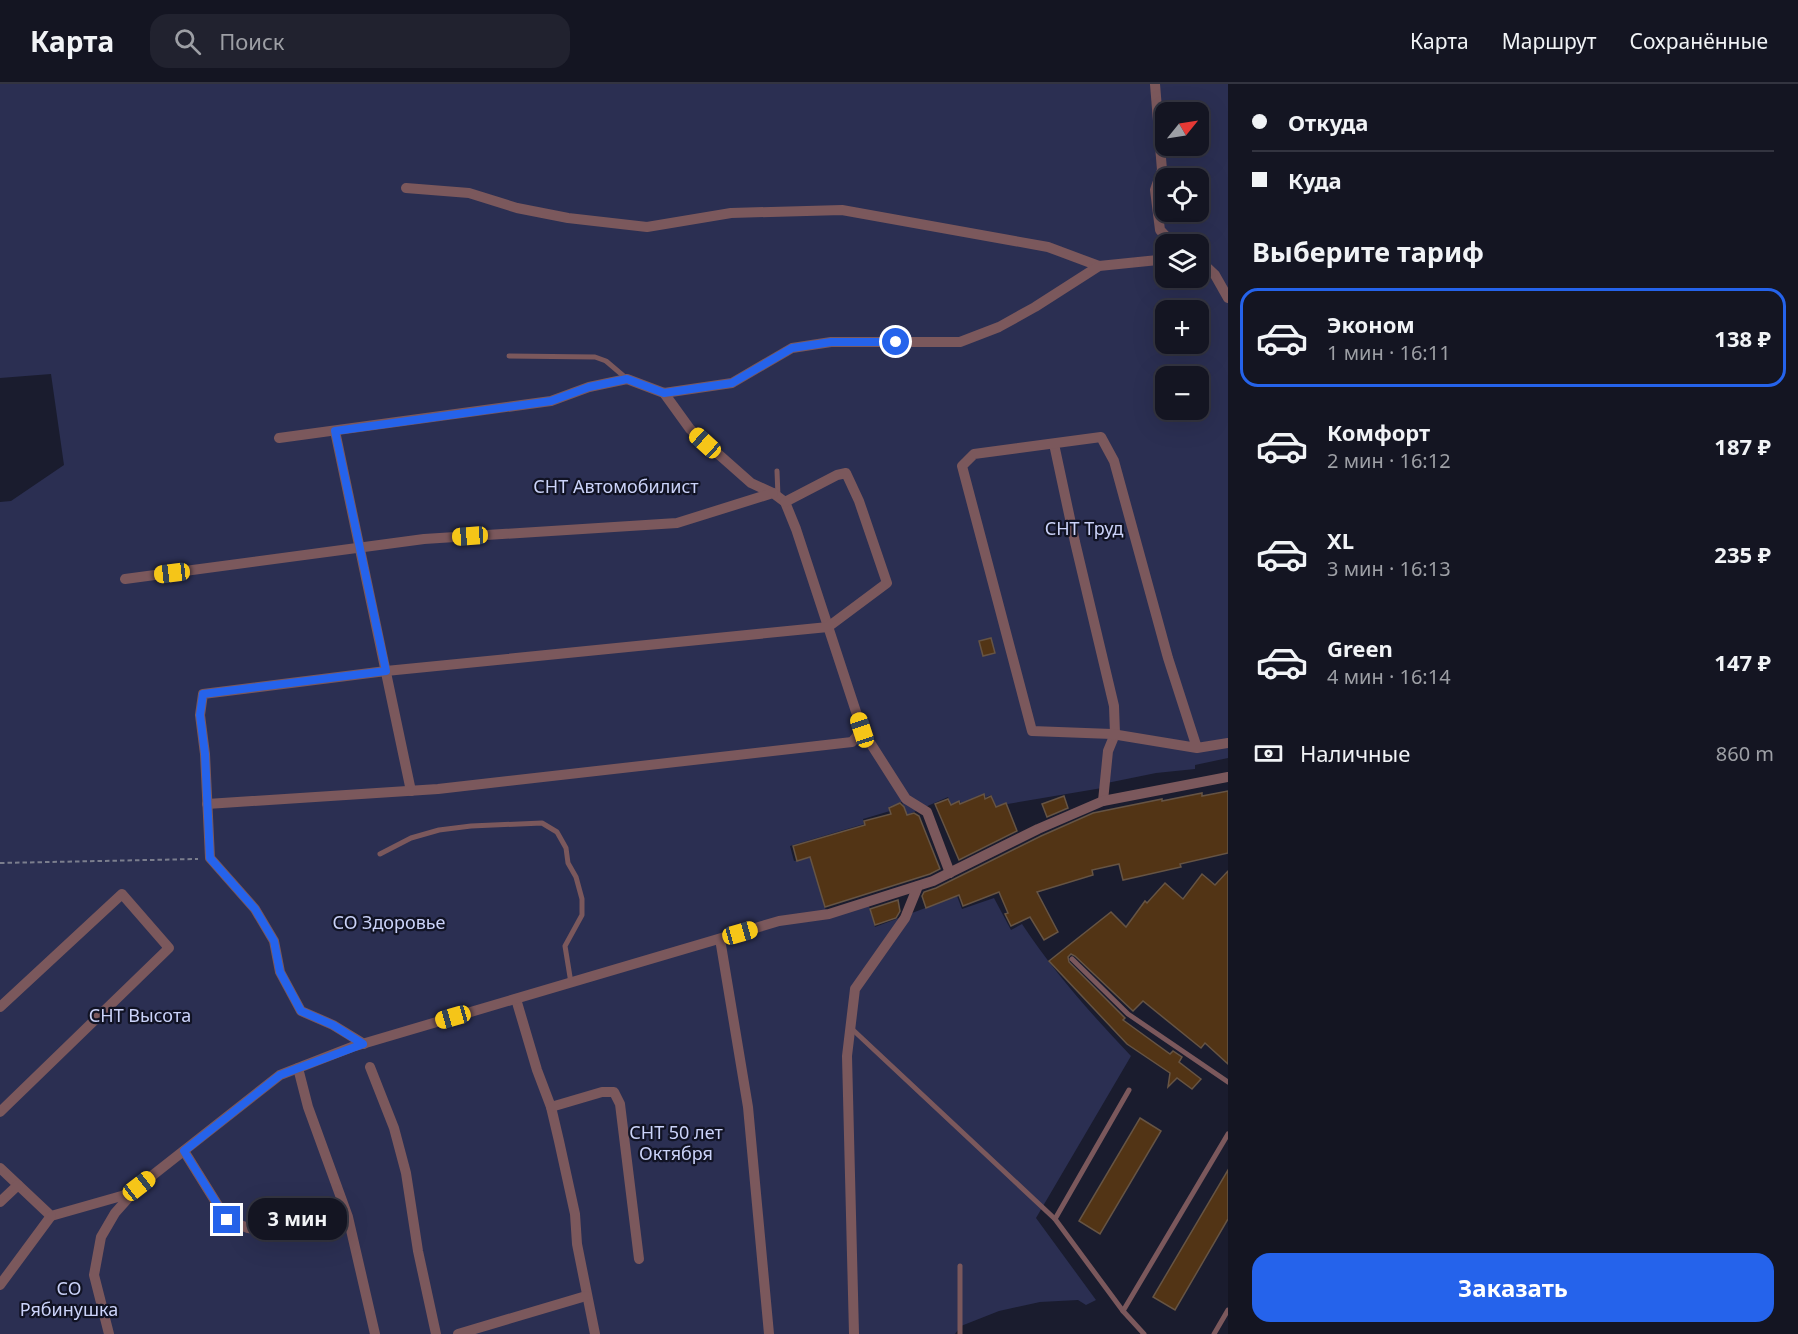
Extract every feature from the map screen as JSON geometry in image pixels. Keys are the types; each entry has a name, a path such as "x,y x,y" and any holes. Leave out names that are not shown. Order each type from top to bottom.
{"street":[{"path":"1155,84 1162,170 1155,190 1161,230 1164,234"},
{"path":"406,188 469,193 516,208 568,218 647,227 731,213 842,210 1048,247 1099,266 1155,260"},
{"path":"279,438 551,401 589,387 627,379 664,393 732,383 792,348 831,342 960,342 999,327 1099,266"},
{"path":"1209,269 1215,275 1228,298"},
{"path":"664,393 690,429 751,483 778,498 795,529 862,730 906,800 927,812 950,873"},
{"path":"335,431 411,791"},
{"path":"1197,748 1167,658 1114,461 1101,437 974,454 962,466 1032,731 1115,734 1197,748 1228,743"},
{"path":"1054,444 1114,706 1115,734 1108,751 1103,801"},
{"path":"125,579 424,539 677,523 778,498 846,473 859,501 887,583 828,627 386,671 203,694 200,715 210,858 255,909 274,941 280,972 301,1011 333,1025 363,1044"},
{"path":"207,804 411,791 852,742 862,730"},
{"path":"109,1334 94,1275 101,1237 115,1213 132,1193 280,1075 363,1044 779,921 829,914 918,886 1103,801 1228,777"},
{"path":"854,1334 847,1056 855,989 905,918 918,886"},
{"path":"0,1007 122,894 169,948 0,1112"},
{"path":"720,939 748,1107 769,1334"},
{"path":"516,999 537,1070 551,1107 575,1214 586,1296 595,1334"},
{"path":"370,1067 394,1128 406,1173 418,1251 436,1334"},
{"path":"298,1068 308,1107 348,1217 375,1334"},
{"path":"551,1107 602,1092 614,1092 620,1104 639,1259"},
{"path":"184,1151 227,1220 248,1228 292,1234"},
{"path":"0,1168 51,1216"},
{"path":"0,1202 18,1185"},
{"path":"0,1285 51,1216 132,1193"},
{"path":"458,1334 586,1296"}],"lane":[{"path":"509,356 595,357 606,361 627,379"},
{"path":"777,471 778,498"},
{"path":"380,854 411,838 471,826 542,823 557,832 566,848 568,863 576,876 582,899 582,915 565,946 571,983"},
{"path":"1071,959 1128,1014 1228,1082"},
{"path":"850,1028 1054,1219 1123,1311 1144,1334"},
{"path":"1054,1219 1129,1090"},
{"path":"1123,1311 1228,1134"},
{"path":"960,1266 960,1334"},
{"path":"1214,1334 1228,1310"}],"path":[{"path":"0,863 210,858"}],"green space":[{"path":"0,84 1228,84 1228,758 1195,765 1195,769 1156,773 1102,784 1102,788 996,806 991,795 986,797 984,794 962,804 960,801 951,805 948,797 907,815 902,802 889,807 890,811 863,819 864,824 790,846 794,861 810,857 826,911 867,899 875,927 957,896 962,909 994,898 1011,930 1022,924 1074,992 1131,1056 1036,1218 1096,1300 1086,1305 1078,1300 1040,1302 999,1311 961,1326 955,1334 0,1334 0,502 11,501 64,465 51,374 0,378"}],"building":[{"path":"991,638 995,653 983,656 979,641"},
{"path":"1228,791 1228,853 1180,864 1181,867 1123,880 1119,864 1092,870 1093,875 1037,892 1058,932 1044,940 1030,917 1011,926 999,892 963,906 959,895 926,908 922,896 924,892 1093,813 1162,799 1162,801 1202,793 1202,796"},
{"path":"984,794 985,799 991,796 996,807 1006,803 1017,831 959,860 935,804 948,799 951,805 959,801 960,804"},
{"path":"1064,796 1068,808 1047,817 1042,804"},
{"path":"900,803 907,815 914,813 919,816 940,869 825,907 810,857 797,861 793,846 865,825 864,821 891,814 889,808"},
{"path":"1228,871 1228,1064 1205,1043 1201,1048 1143,1001 1133,1011 1075,956 1071,954 1068,957 1069,962 1125,1018 1123,1020 1170,1054 1173,1051 1182,1057 1179,1062 1201,1079 1192,1089 1177,1078 1168,1087 1170,1073 1127,1044 1049,961 1111,912 1126,927 1145,901 1147,903 1165,883 1183,899 1202,874 1215,885"},
{"path":"898,900 900,911 896,918 875,925 870,909"},
{"path":"1140,1118 1161,1131 1100,1234 1079,1221"},
{"path":"1228,1170 1228,1219 1175,1310 1153,1297"}],"route":[{"path":"227,1220 184,1151 280,1075 363,1044 333,1025 301,1011 280,972 274,941 255,909 210,858 205,754 200,715 203,694 386,671 335,431 551,401 589,387 627,379 664,393 732,383 792,348 831,342 896,342"}],"park label":[{"name":"СНТ Автомобилист","path":"616,486"},
{"name":"СНТ Труд","path":"1084,528"},
{"name":"СО Здоровье","path":"389,922"},
{"name":"СНТ Высота","path":"140,1015"},
{"name":"СНТ 50 лет Октября","path":"676,1142"},
{"name":"СО Рябинушка","path":"69,1298"}]}
